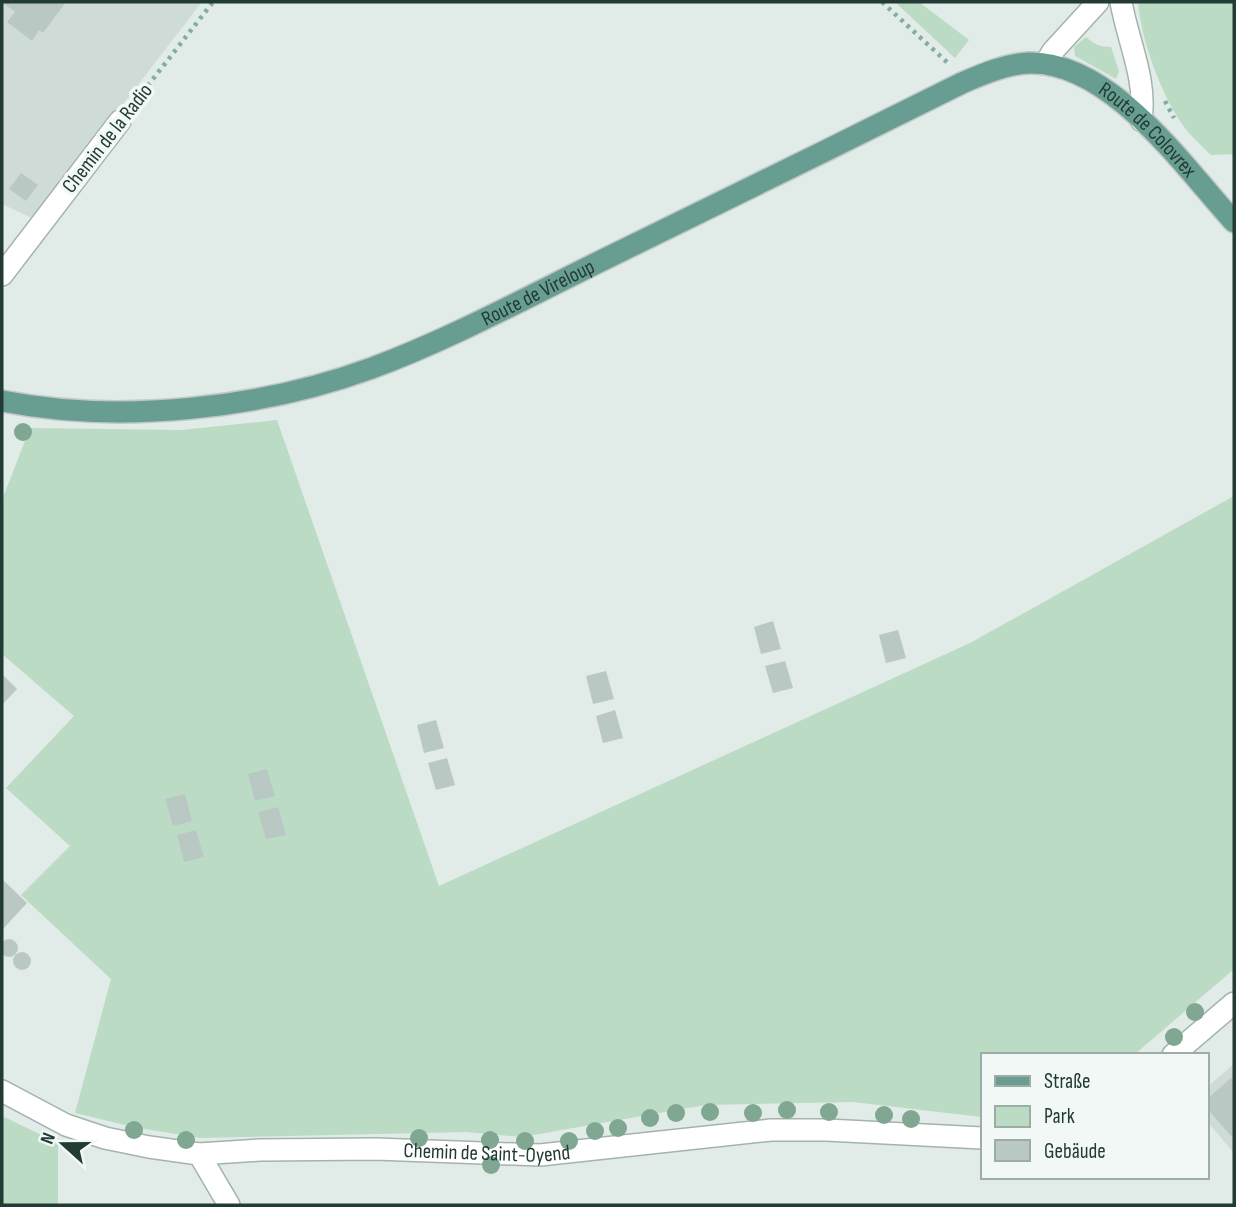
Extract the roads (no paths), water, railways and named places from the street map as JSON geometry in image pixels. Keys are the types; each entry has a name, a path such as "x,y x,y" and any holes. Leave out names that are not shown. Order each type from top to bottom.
{"main road":[{"name":"Route de Vireloup","path":"2,401 69,409 176,410 275,396 372,368 488,316 962,83 1008,66 1045,64"},
{"name":"Route de Colovrex","path":"1045,64 1073,71 1100,85 1141,120 1234,222"}],"street":[{"path":"1045,64 1053,51 1098,2"},
{"path":"1121,2 1143,85 1141,120"},
{"name":"Chemin de la Radio","path":"2,275 120,121"},
{"path":"1175,1053 1234,1003"},
{"name":"Chemin de Saint-Oyend","path":"2,1091 66,1125 138,1145 199,1154 260,1150 376,1149 540,1155 771,1130 827,1130 981,1138"},
{"path":"199,1154 229,1205"}]}
